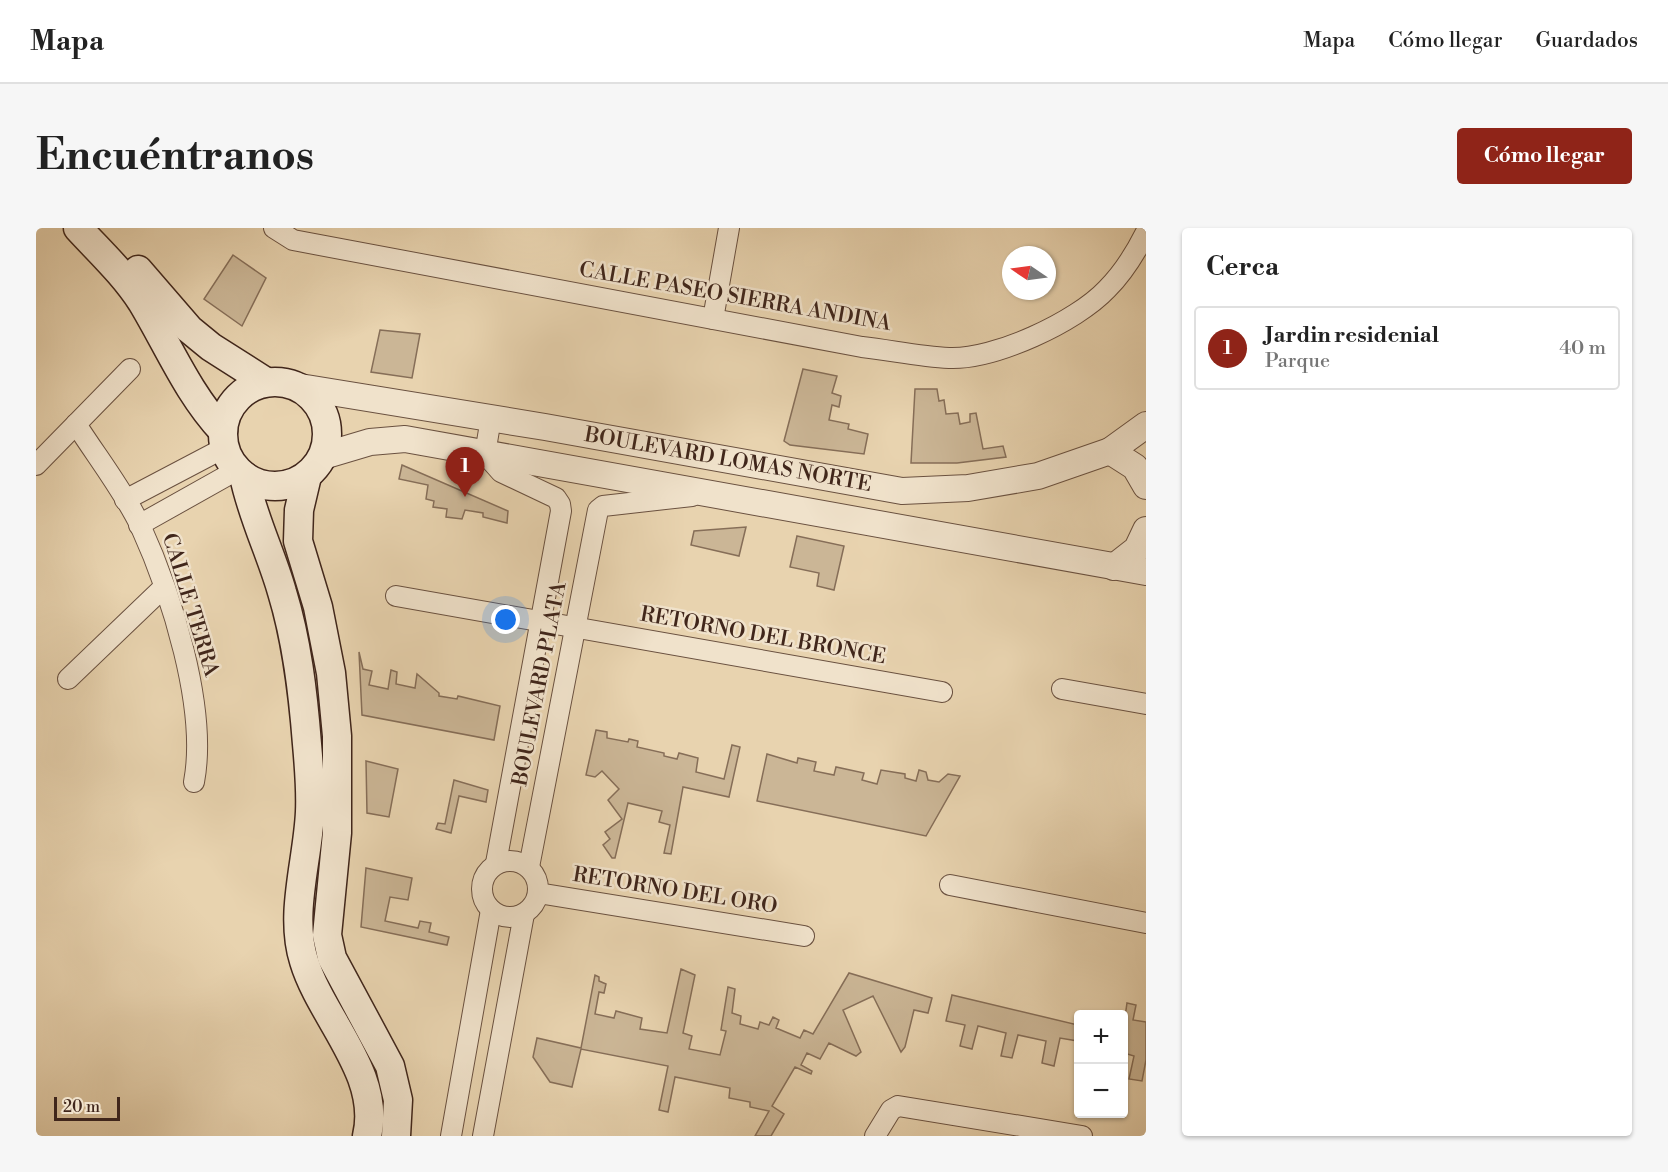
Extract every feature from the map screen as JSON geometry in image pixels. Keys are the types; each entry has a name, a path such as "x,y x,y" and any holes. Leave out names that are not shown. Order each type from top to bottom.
{"main road":[{"path":"78,228 124,277 141,300 232,456 258,484 275,487 292,484 315,466"},
{"path":"102,228 189,329 211,347 266,382"},
{"path":"367,1136 370,1105 365,1084 310,979 300,947 299,919 310,812 298,660 282,592 232,456 226,414 236,399 249,388 266,382 283,382 300,387 313,397 322,410 327,425 327,441 299,510 298,541 318,607 331,673 337,736 337,833 327,935 332,958 390,1066 398,1100 396,1136"},
{"path":"300,947 327,935"}],"street":[{"name":"CALLE PASEO SIERRA ANDINA","path":"274,228 293,240 862,347 950,358 993,351 1038,335 1075,314 1107,290 1136,251 1146,232"},
{"path":"712,319 729,228"},
{"path":"36,465 130,369"},
{"name":"BOULEVARD LOMAS NORTE","path":"300,387 453,411 902,491 968,488 1038,476 1110,451 1146,425"},
{"path":"446,448 453,411"},
{"path":"485,454 492,418"},
{"name":"CALLE TERRA","path":"76,424 139,525 164,587 191,681 199,757 194,782"},
{"name":"BOULEVARD LOMAS NORTE","path":"315,466 391,438 1146,572"},
{"path":"1110,451 1135,467 1146,486"},
{"name":"BOULEVARD PLATA","path":"485,454 501,472 556,498 560,504 496,863"},
{"path":"125,500 232,456"},
{"path":"139,525 232,456"},
{"name":"BOULEVARD PLATA","path":"529,867 598,510 603,506 708,494"},
{"path":"1114,567 1137,549 1146,530"},
{"path":"68,679 164,587"},
{"name":"RETORNO DEL BRONCE","path":"396,596 942,692"},
{"path":"1062,689 1146,704"},
{"path":"507,860 519,861 529,867 538,884 534,905 524,914 507,917 490,910 485,903 482,885 484,877 496,863 507,860"},
{"path":"950,885 1146,923"},
{"name":"RETORNO DEL ORO","path":"538,893 804,936"},
{"path":"451,1136 490,910"},
{"path":"483,1136 524,914"},
{"path":"875,1136 891,1110 898,1106 1082,1136"}],"shaded area":[{"path":"233,255 266,278 242,326 204,299"},
{"path":"380,330 420,334 412,378 371,372"},
{"path":"803,369 837,376 832,393 841,396 839,407 832,405 829,420 849,424 848,429 868,434 864,454 790,445 784,441"},
{"path":"915,389 937,389 939,401 944,400 946,414 958,413 960,424 970,422 970,414 976,413 983,449 1003,446 1006,457 957,463 911,463"},
{"path":"402,465 508,511 507,523 483,517 483,513 465,510 462,519 446,517 447,509 433,507 434,501 426,499 428,485 399,479"},
{"path":"746,527 739,556 691,545 694,531"},
{"path":"797,536 844,546 834,590 817,586 819,573 790,567"},
{"path":"359,652 363,669 372,671 369,685 388,689 391,670 397,672 396,684 415,688 417,674 439,693 439,696 457,699 458,696 500,706 494,740 362,715"},
{"path":"596,730 607,732 607,738 628,742 629,739 638,741 637,747 664,753 664,756 677,759 679,753 698,758 696,772 724,779 732,745 740,747 729,797 683,787 671,854 664,853 670,825 659,822 662,811 628,803 615,858 612,858 603,845 610,839 605,832 622,819 608,800 619,789 602,771 595,777 586,775"},
{"path":"767,754 797,763 798,758 816,762 814,771 834,775 836,767 864,773 862,780 877,784 881,770 905,774 905,778 916,781 919,770 926,772 928,780 939,782 948,774 960,776 926,836 757,801"},
{"path":"366,761 398,769 389,817 367,813"},
{"path":"454,780 488,790 486,802 459,796 451,833 436,829 438,823 445,824"},
{"path":"366,868 412,878 408,900 390,897 385,921 418,928 420,921 431,923 429,932 449,937 447,945 361,927"},
{"path":"681,969 695,975 683,1033 692,1036 689,1049 720,1055 726,1031 721,1030 728,987 735,989 732,1013 741,1016 740,1024 758,1029 760,1022 769,1025 773,1017 779,1020 776,1028 800,1038 804,1030 813,1034 849,973 932,998 928,1013 914,1010 905,1047 901,1052 873,996 843,1010 861,1052 856,1056 829,1043 820,1059 807,1053 801,1065 812,1071 811,1074 795,1067 772,1106 784,1114 771,1136 755,1136 769,1111 750,1107 750,1102 729,1098 730,1088 675,1077 668,1112 659,1110 668,1066 581,1049 572,1087 550,1082 533,1057 537,1038 581,1048 595,975 599,977 599,981 606,984 604,993 599,992 595,1014 614,1018 616,1011 642,1018 640,1029 667,1033"},
{"path":"952,995 1074,1024 1074,1040 1060,1038 1054,1066 1042,1063 1046,1041 1018,1035 1012,1058 1001,1056 1006,1033 978,1026 972,1049 960,1046 965,1025 946,1021"},
{"path":"1127,1003 1136,1005 1133,1020 1146,1022 1146,1060 1142,1081 1129,1079 1134,1056 1128,1054 1128,1010 1126,1010"}],"place":[{"name":"Jardin residenial","path":"465,497"}]}
